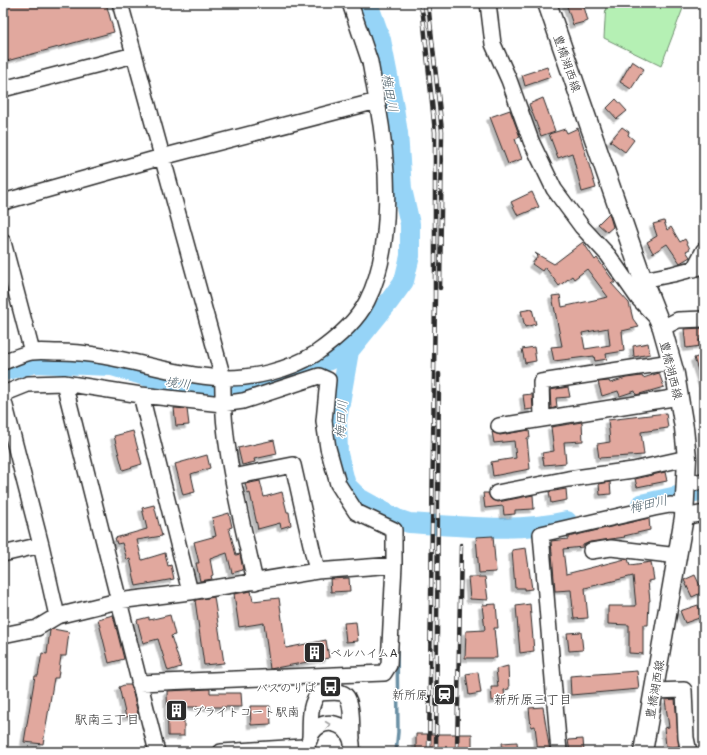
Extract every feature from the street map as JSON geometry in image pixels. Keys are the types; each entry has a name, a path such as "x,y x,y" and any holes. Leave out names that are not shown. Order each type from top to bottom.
{"main road":[{"name":"豊橋湖西線","path":"547,3 643,280 661,324 679,397 687,458 685,499 678,556 643,752"}],"street":[{"path":"120,3 223,378 222,404 233,477 255,582"},
{"path":"3,362 32,352 79,352 99,354 149,366 223,378 263,374 306,359 330,344 350,326 367,301 378,275 385,241 385,165 382,124 370,62 350,3"},
{"path":"488,3 493,44 509,80 531,141 554,189 582,227 608,255 638,298 661,324 678,320 704,319"},
{"path":"3,89 134,55"},
{"path":"3,202 162,157 377,102"},
{"path":"3,242 32,352"},
{"path":"643,280 699,267 704,250"},
{"path":"542,419 541,382 671,362"},
{"path":"3,394 28,384 64,383 141,395 222,404 243,401 319,376 328,380 324,422 328,448 338,484 356,512 394,530 394,565 389,665 384,672 139,683"},
{"path":"64,383 157,752"},
{"path":"141,395 190,592"},
{"path":"499,426 679,397"},
{"path":"3,398 41,546 57,616"},
{"path":"497,493 568,479 633,470 687,458"},
{"path":"233,477 293,465 317,571"},
{"path":"559,752 541,534 670,505 685,499 704,481"},
{"path":"685,499 704,513"},
{"path":"3,554 41,546"},
{"path":"591,551 611,548 678,556"},
{"path":"3,635 37,628 57,616 118,601 190,592 317,571 394,565"},
{"path":"653,691 684,690 686,738 689,752"},
{"path":"308,746 311,707 314,699 319,693 342,693 348,697 351,705 352,745"},
{"path":"308,746 320,726 327,724 342,726 352,745"},
{"path":"221,752 308,746"}],"green space":[{"path":"606,3 685,3 661,66 604,38"}],"building":[{"path":"3,3 106,3 114,32 3,62"},
{"path":"566,3 583,3 588,21 573,25"},
{"path":"632,61 644,69 631,89 620,82"},
{"path":"547,67 551,77 525,86 522,75"},
{"path":"543,98 555,131 541,136 529,104"},
{"path":"616,99 627,111 617,119 607,108"},
{"path":"510,110 520,137 515,139 522,159 508,164 490,117"},
{"path":"622,127 629,132 628,135 634,140 625,152 610,141"},
{"path":"578,128 596,188 582,192 572,153 558,158 549,134 565,129 567,133"},
{"path":"532,192 539,207 518,216 511,202"},
{"path":"609,213 613,227 607,232 598,224"},
{"path":"664,221 667,230 671,227 680,242 685,239 690,249 686,251 690,257 680,263 667,244 653,253 647,242 657,236 653,224"},
{"path":"583,242 595,260 597,258 615,283 611,283 629,303 633,319 639,327 622,331 624,351 606,354 607,359 595,361 594,356 554,361 551,347 562,346 552,296 560,295 562,307 608,297 587,269 574,279 572,276 559,286 545,267 542,271 532,264 538,256 535,253 554,264","holes":["608,328 610,345 585,349 582,333"]},
{"path":"532,309 536,324 525,327 521,311"},
{"path":"703,328 704,339 699,340 701,346 686,348 684,329"},
{"path":"648,343 650,354 634,357 633,346"},
{"path":"534,347 536,361 525,363 522,349"},
{"path":"704,355 704,383 702,383 694,358"},
{"path":"659,373 664,387 636,395 635,391 620,396 618,391 602,396 598,382 609,381 610,383 626,378 642,376 643,378"},
{"path":"568,387 570,397 556,398 557,407 551,409 550,390"},
{"path":"532,394 533,409 525,410 523,395"},
{"path":"174,408 187,409 189,425 176,426"},
{"path":"666,413 668,428 641,432 644,455 599,458 597,444 610,442 608,420"},
{"path":"582,422 583,441 564,442 566,463 544,465 542,453 554,451 551,427"},
{"path":"529,430 530,438 527,438 530,469 493,476 491,462 516,458 514,441 494,443 492,432 500,435"},
{"path":"133,431 142,464 123,470 114,436"},
{"path":"274,440 277,454 254,459 255,462 242,465 238,448"},
{"path":"207,455 210,468 191,474 195,492 183,495 175,464"},
{"path":"665,472 667,481 637,487 635,479"},
{"path":"260,481 264,497 282,492 287,512 289,512 291,525 281,528 280,523 258,529 250,493 248,494 245,484"},
{"path":"610,482 611,494 600,495 599,484"},
{"path":"566,489 567,500 551,503 549,492"},
{"path":"483,493 488,493 491,499 498,502 533,495 534,509 515,510 515,514 504,515 503,506 485,508"},
{"path":"154,505 162,536 137,540 142,560 165,553 168,566 171,565 174,579 136,586 130,559 127,560 122,543 117,544 115,538 147,529 142,508"},
{"path":"229,513 232,527 229,528 236,555 240,554 243,570 232,573 227,553 210,559 213,575 211,576 212,579 200,581 196,563 199,563 194,542 216,536 212,518"},
{"path":"649,518 650,530 624,536 625,537 590,542 583,545 583,547 563,549 566,574 625,559 628,559 630,565 651,562 654,580 648,581 650,601 648,625 643,625 643,654 629,653 629,625 608,624 608,606 636,606 633,576 585,588 588,618 574,619 571,590 555,591 551,541 568,539 568,537"},
{"path":"493,536 496,572 479,573 476,537"},
{"path":"526,548 532,589 524,590 524,588 515,588 512,550"},
{"path":"695,575 703,592 692,597 684,580"},
{"path":"468,577 485,577 488,600 470,599"},
{"path":"349,578 350,591 331,592 330,579"},
{"path":"251,591 253,601 279,598 286,648 326,640 329,658 270,669 264,623 239,627 234,594"},
{"path":"214,597 224,663 204,665 195,600"},
{"path":"496,604 498,628 494,628 497,658 465,658 466,631 485,630 482,605"},
{"path":"530,604 534,651 520,653 516,606"},
{"path":"698,605 702,617 685,623 680,611"},
{"path":"113,615 124,659 109,663 98,619"},
{"path":"170,615 175,635 171,636 181,667 168,671 158,639 143,643 137,620 149,617 149,620"},
{"path":"356,622 358,641 346,642 344,623"},
{"path":"53,629 69,632 66,656 61,656 58,678 54,678 43,744 24,742 35,676 38,676 42,653 47,654 50,630"},
{"path":"581,632 583,650 569,651 567,633"},
{"path":"508,666 509,689 504,690 505,699 492,701 491,687 498,687 496,669"},
{"path":"637,671 639,689 571,695 570,676"},
{"path":"478,672 481,693 469,695 466,674"},
{"path":"131,685 138,714 126,717 119,687"},
{"path":"210,689 210,693 241,693 242,707 184,707 184,736 168,736 167,691"},
{"path":"675,699 679,746 672,747 666,746 664,728 669,727 665,700"},
{"path":"250,706 270,706 271,724 251,725"},
{"path":"543,707 550,752 538,752 535,726 531,727 529,708"},
{"path":"416,734 472,734 472,752 416,752"},
{"path":"583,739 584,752 570,752 568,740"},
{"path":"517,742 518,752 503,752 502,743"}],"waterway":[{"name":"梅田川","path":"368,3 381,40 393,102 398,133 402,189 410,224 410,256 404,281 349,351 337,420 338,454 346,485 359,498 397,519 409,523 508,528 548,525 567,521"},
{"name":"境川","path":"3,371 35,363 112,366 155,379 228,388 255,386 282,381 349,351"},
{"name":"梅田川","path":"641,504 704,490"},
{"name":"梅田川","path":"397,519 397,527"},
{"path":"396,752 398,732 397,643"}],"railway":[{"path":"420,3 423,15 435,132 435,296 429,752"},
{"path":"428,3 442,131 440,288"},
{"path":"436,752 439,374"},
{"path":"457,752 461,545"}],"place":[{"name":"ベルハイムA","path":"315,652"},
{"name":"バスのりば","path":"331,687"},
{"name":"新所原","path":"444,694"},
{"name":"ブライトコート駅南","path":"176,711"}],"district":[{"name":"新所原三丁目","path":"533,698"},
{"name":"駅南三丁目","path":"107,718"}]}
